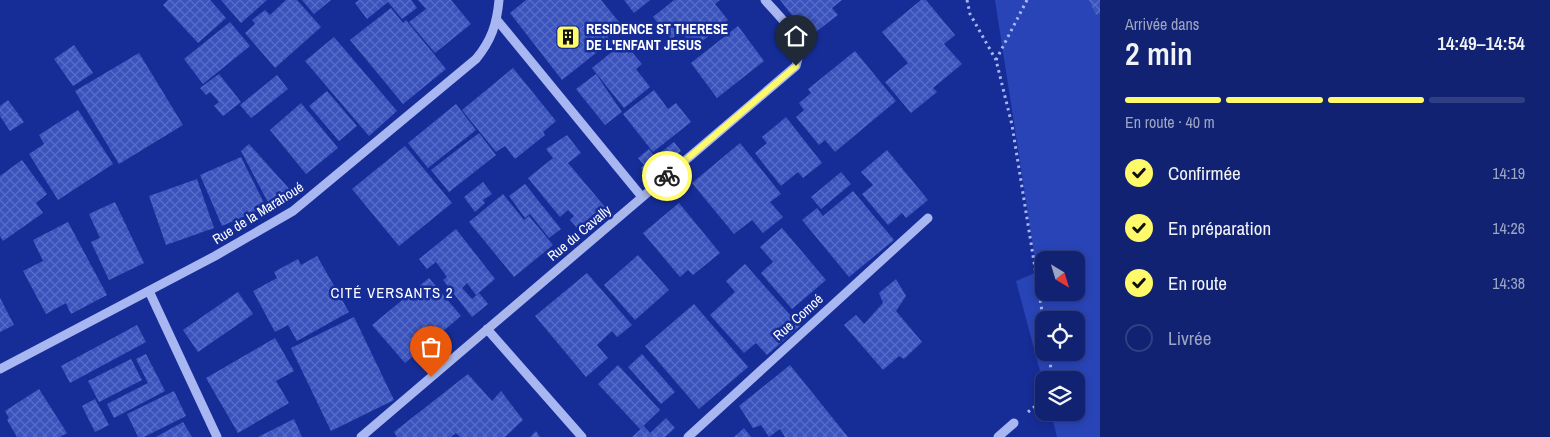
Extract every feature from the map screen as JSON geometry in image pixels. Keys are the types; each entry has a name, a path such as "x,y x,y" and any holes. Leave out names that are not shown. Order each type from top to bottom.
{"street":[{"name":"Rue de la Marahoué","path":"0,369 254,235 313,195 476,59 488,44 497,20 499,0"},
{"name":"Rue du Cavally","path":"361,437 796,66 800,54 797,42 764,0"},
{"path":"497,20 642,197"},
{"name":"Rue Comoé","path":"688,437 928,218"},
{"path":"149,291 217,437"},
{"path":"487,329 582,437"},
{"path":"998,437 1014,423"}],"path":[{"path":"967,0 970,14 996,60 1012,125 1042,311"},
{"path":"996,60 1027,0"}],"shaded area":[{"path":"995,0 1100,0 1100,437 1057,437 1053,421 1085,421 1085,371 1040,371 1037,361 1085,361 1085,311 1035,311 1035,352 1016,281 1035,273 1035,301 1085,301 1085,251 1035,251 1035,259"}],"building":[{"path":"168,0 210,0 226,18 198,43 163,5"},
{"path":"221,0 267,0 241,23"},
{"path":"286,0 297,0 321,27 275,68 245,33 255,24 252,20 265,10 270,15"},
{"path":"302,0 331,0 314,14"},
{"path":"359,0 411,0 417,8 402,19 388,2 367,19 355,3"},
{"path":"418,0 451,0 471,24 435,53 409,22 426,9"},
{"name":"RESIDENCE ST THERESE DE L'ENFANT JESUS","path":"526,0 601,0 619,22 605,33 611,41 562,80 510,13"},
{"path":"624,0 650,0 634,13"},
{"path":"674,0 720,0 715,4 728,20 694,48 681,31 671,39 653,17"},
{"path":"780,0 842,0 832,8 838,15 809,37"},
{"path":"921,0 926,0 955,35 944,44 962,64 933,88 937,92 911,113 885,82 908,63 882,32"},
{"path":"1089,0 1100,0 1100,13 1096,15"},
{"path":"391,8 403,23 406,20 446,69 403,104 350,40"},
{"path":"230,22 250,46 203,84 184,59"},
{"path":"738,26 764,61 717,98 691,63"},
{"path":"334,37 397,111 369,136 305,61"},
{"path":"74,45 93,73 73,86 54,59"},
{"path":"627,46 642,64 636,69 650,87 624,108 592,68 618,47 621,50"},
{"path":"855,51 896,101 835,152 825,140 819,145 796,117 804,110 799,103 811,93 808,89"},
{"path":"139,53 183,125 119,164 75,91"},
{"path":"513,68 556,121 543,132 545,135 515,159 505,146 496,152 462,110"},
{"path":"219,74 241,102 223,116 214,106 219,102 210,92 206,95 200,88"},
{"path":"596,74 622,112 605,125 576,89"},
{"path":"277,75 288,89 251,118 240,105"},
{"path":"654,90 668,109 676,103 691,122 653,152 623,114"},
{"path":"327,91 357,126 339,141 309,106"},
{"path":"8,100 24,122 10,131 0,116 0,106"},
{"path":"301,103 338,148 306,174 270,130"},
{"path":"456,104 476,130 428,168 408,143"},
{"path":"78,110 113,164 58,200 29,154 44,144 39,135"},
{"path":"786,117 822,163 803,178 798,172 781,186 755,153 767,143 762,137"},
{"path":"479,133 496,155 449,192 431,170"},
{"path":"567,135 581,153 568,163 605,207 578,229 570,220 574,216 568,210 560,217 528,178 553,158 546,149"},
{"path":"674,142 681,151 648,177 641,168 644,165 638,158 649,149 655,157"},
{"path":"740,143 781,194 770,202 783,217 763,233 752,220 734,234 692,183"},
{"path":"249,144 293,193 272,210 241,151"},
{"path":"405,146 452,203 399,246 352,189"},
{"path":"887,150 928,200 906,218 902,213 888,225 862,194 873,185 861,172"},
{"path":"241,157 266,207 222,226 200,175"},
{"path":"22,160 47,194 36,203 43,213 3,241 0,236 0,176"},
{"path":"841,172 851,184 821,209 811,197"},
{"path":"197,179 214,228 166,245 149,196"},
{"path":"483,182 492,194 483,200 485,203 475,212 464,197"},
{"path":"525,184 561,229 549,238 530,214 525,218 509,196"},
{"path":"853,191 894,240 849,277 802,220 817,208 823,216"},
{"path":"503,194 524,220 529,216 553,245 514,277 469,222"},
{"path":"115,202 144,263 109,280 91,242 100,238 89,214"},
{"path":"679,203 720,253 693,275 688,270 680,277 643,233"},
{"path":"68,222 107,295 71,314 66,303 46,314 23,271 43,261 33,240"},
{"path":"782,228 826,280 792,309 761,273 773,262 760,247"},
{"path":"456,229 495,279 476,295 467,283 462,288 472,299 479,293 488,304 472,317 443,280 447,277 436,262 427,269 419,259"},
{"path":"638,255 669,290 635,320 604,285"},
{"path":"317,256 349,312 297,341 288,325 275,332 253,291 277,278 274,272 298,259 301,265"},
{"path":"745,264 800,326 767,355 756,343 744,353 710,315 735,292 726,281"},
{"path":"587,273 632,325 617,337 612,331 597,345 608,358 586,377 535,316"},
{"path":"429,278 461,316 405,363 372,325"},
{"path":"896,279 906,296 896,311 922,342 904,359 899,356 883,370 844,325 856,315 864,324 883,303 879,293"},
{"path":"238,292 253,314 198,352 183,330"},
{"path":"0,298 14,325 0,332"},
{"path":"694,304 748,367 699,409 645,346"},
{"path":"354,317 394,400 331,431 291,348"},
{"path":"137,325 146,342 70,383 61,366"},
{"path":"275,338 294,371 276,381 289,403 238,433 206,378"},
{"path":"146,354 165,391 114,418 107,404 148,383 136,359"},
{"path":"642,354 675,392 661,404 628,367"},
{"path":"131,359 142,380 99,402 88,381"},
{"path":"618,365 660,410 640,429 598,384"},
{"path":"790,365 848,437 785,437 780,429 769,437 761,425 753,428 739,406"},
{"path":"468,374 492,401 501,391 523,420 505,437 460,437 456,433 451,437 397,437 394,432"},
{"path":"39,389 67,433 60,437 17,437 7,420 9,418 5,411"},
{"path":"174,391 186,416 144,437 138,437 127,414"},
{"path":"95,399 109,425 95,432 82,406"},
{"path":"666,418 675,428 665,437 632,437 644,426 650,433"},
{"path":"294,419 302,437 258,437"},
{"path":"183,422 192,437 156,437"},
{"path":"744,428 751,437 734,437"},
{"path":"536,431 540,437 530,437"}],"way so far":[{"path":"431,377 667,176"}],"place":[{"name":"RESIDENCE ST THERESE DE L'ENFANT JESUS","path":"568,37"}],"district":[{"name":"CITÉ VERSANTS 2","path":"392,292"}],"route":[{"path":"667,176 796,66"}]}
